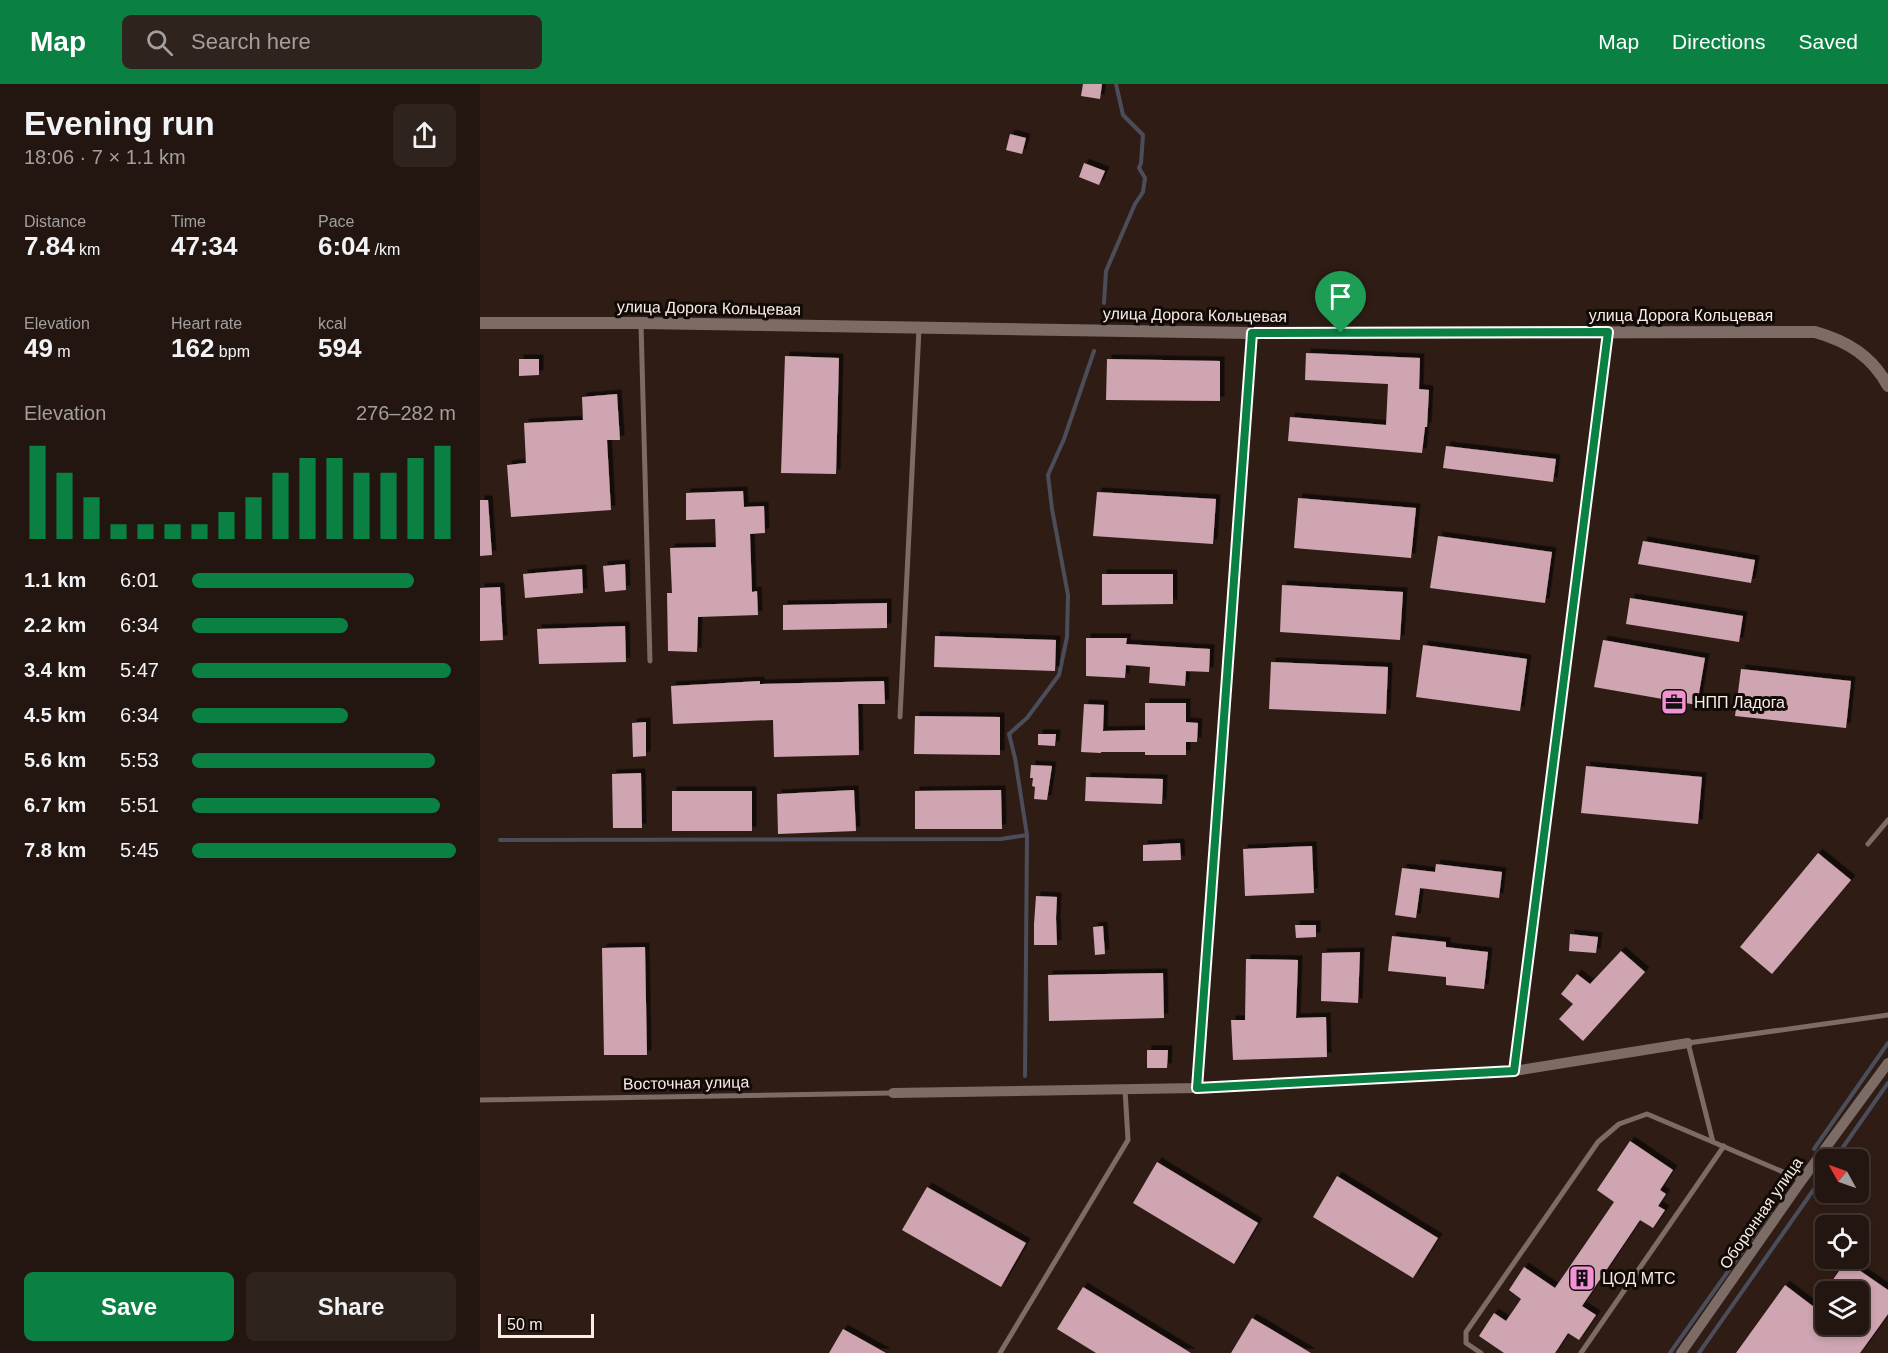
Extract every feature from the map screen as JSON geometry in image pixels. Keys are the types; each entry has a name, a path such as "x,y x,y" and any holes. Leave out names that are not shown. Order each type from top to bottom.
{"street":[{"name":"улица Дорога Кольцевая","path":"480,323 641,323 1252,333 1815,332 1836,338 1859,350 1888,386"},
{"path":"1197,1088 1252,333"},
{"path":"893,1093 1197,1088 1514,1071 1688,1042"},
{"name":"Оборонная улица","path":"1681,1353 1802,1180 1888,1063"}],"lane":[{"path":"641,323 650,661"},
{"path":"900,717 919,327"},
{"path":"1514,1071 1608,332"},
{"path":"1868,844 1888,820"},
{"path":"1713,1142 1688,1042 1888,1015"},
{"path":"1000,1353 1128,1140 1125,1089"},
{"name":"Восточная улица","path":"480,1100 893,1093"},
{"path":"1481,1353 1466,1343 1466,1332 1598,1142 1619,1124 1647,1114 1802,1180"},
{"path":"1581,1353 1724,1146"}],"building":[{"path":"1083,84 1102,84 1100,99 1081,96"},
{"path":"1010,134 1026,138 1022,154 1006,150"},
{"path":"1084,163 1105,171 1099,185 1079,177"},
{"path":"1306,353 1420,358 1419,389 1429,390 1427,427 1425,427 1422,453 1288,441 1290,417 1386,425 1388,384 1305,380"},
{"path":"785,356 839,358 836,474 781,473"},
{"path":"519,359 539,359 539,375 519,376"},
{"path":"1107,359 1220,361 1220,401 1106,400"},
{"path":"617,394 620,440 607,440 611,510 511,517 507,465 526,463 524,423 583,420 582,397"},
{"path":"1446,446 1556,459 1553,482 1443,468"},
{"path":"743,491 744,507 764,506 765,533 750,534 752,592 757,591 758,615 698,617 697,652 668,651 667,593 672,593 670,548 716,547 715,519 686,520 686,493"},
{"path":"1097,492 1216,499 1213,544 1093,536"},
{"path":"1298,498 1416,508 1411,558 1294,548"},
{"path":"480,500 488,500 492,555 480,556"},
{"path":"1438,536 1552,552 1545,603 1430,588"},
{"path":"1643,541 1755,560 1751,583 1638,564"},
{"path":"625,564 626,590 605,592 603,566"},
{"path":"582,569 583,593 525,598 523,574"},
{"path":"1102,574 1173,574 1173,604 1102,605"},
{"path":"1282,585 1403,592 1400,640 1280,632"},
{"path":"500,587 503,640 480,641 480,588"},
{"path":"1630,598 1743,616 1739,642 1626,624"},
{"path":"887,603 887,628 783,630 783,605"},
{"path":"625,626 626,662 539,664 537,629"},
{"path":"935,636 1056,640 1055,671 934,667"},
{"path":"1086,638 1127,638 1126,644 1210,649 1209,672 1186,671 1185,686 1149,683 1150,667 1126,665 1125,678 1086,676"},
{"path":"1603,640 1705,658 1697,705 1594,687"},
{"path":"1423,645 1527,659 1520,711 1416,697"},
{"path":"1271,662 1388,667 1386,714 1269,709"},
{"path":"1741,669 1851,681 1846,728 1735,716"},
{"path":"760,681 760,684 884,681 885,704 858,704 859,755 774,757 773,720 673,724 671,686"},
{"path":"1145,703 1186,703 1186,722 1198,723 1197,742 1186,742 1186,755 1145,755 1145,752 1081,752 1084,704 1104,705 1103,731 1145,730"},
{"path":"915,716 1000,717 1000,755 914,754"},
{"path":"646,722 646,756 633,757 632,723"},
{"path":"1038,734 1056,734 1055,746 1038,745"},
{"path":"1031,765 1052,766 1047,800 1034,799 1035,787 1032,786 1033,778 1030,778"},
{"path":"1586,766 1702,777 1698,824 1581,813"},
{"path":"641,773 642,828 613,828 612,774"},
{"path":"1086,777 1163,779 1162,804 1085,801"},
{"path":"854,790 856,831 778,834 777,794"},
{"path":"1001,790 1002,829 915,829 915,791"},
{"path":"672,791 752,791 752,831 672,831"},
{"path":"1180,843 1181,860 1143,861 1143,845"},
{"path":"1312,846 1314,893 1245,896 1243,849"},
{"path":"1818,853 1851,880 1772,974 1740,947"},
{"path":"1436,864 1502,872 1499,898 1420,888 1416,918 1395,915 1402,868 1435,872"},
{"path":"1036,896 1057,897 1057,945 1034,945"},
{"path":"1295,925 1316,925 1316,937 1296,938"},
{"path":"1103,926 1105,954 1095,955 1093,927"},
{"path":"1570,934 1598,937 1596,953 1569,951"},
{"path":"1392,936 1446,942 1446,947 1488,952 1484,989 1446,985 1446,977 1388,971"},
{"path":"645,947 647,1055 604,1055 602,948"},
{"path":"1621,951 1645,972 1583,1041 1559,1019 1573,1004 1561,994 1577,974 1590,984"},
{"path":"1360,952 1358,1003 1321,1001 1322,953"},
{"path":"1246,959 1298,960 1296,1018 1326,1017 1327,1057 1233,1060 1231,1020 1245,1020"},
{"path":"1163,973 1164,1018 1049,1021 1048,975"},
{"path":"1147,1050 1168,1050 1167,1068 1147,1068"},
{"name":"ЦОД МТС","path":"1630,1141 1673,1170 1660,1190 1666,1194 1658,1206 1665,1210 1653,1228 1640,1220 1582,1306 1596,1315 1579,1340 1568,1333 1555,1353 1504,1353 1479,1336 1494,1313 1506,1321 1521,1299 1509,1290 1524,1267 1555,1288 1614,1202 1597,1190"},
{"path":"1157,1162 1258,1223 1234,1264 1133,1203"},
{"path":"1337,1176 1438,1238 1413,1278 1313,1217"},
{"path":"927,1187 1026,1243 1001,1287 902,1230"},
{"path":"1840,1269 1858,1269 1888,1290 1888,1314 1860,1353 1736,1353 1785,1285 1815,1306 1815,1335 1869,1335 1869,1281 1832,1281"},
{"path":"1083,1287 1191,1353 1096,1353 1057,1329"},
{"path":"1252,1318 1311,1353 1231,1353"},
{"path":"843,1329 886,1353 829,1353"}],"waterway":[{"path":"1104,303 1106,271 1135,204 1143,192 1145,178 1139,168 1143,135 1123,115 1116,84"},
{"path":"1027,835 1009,734 1027,718 1059,675 1067,637 1068,595 1048,475 1064,439 1094,351"},
{"path":"500,840 1001,839 1027,835 1025,1076"},
{"path":"1814,1149 1888,1043"},
{"path":"1842,1149 1888,1083"},
{"path":"1699,1353 1815,1188"},
{"path":"1670,1353 1771,1211"}],"place":[{"name":"НПП Ладога","path":"1674,702"},
{"name":"ЦОД МТС","path":"1582,1278"}],"route":[{"path":"1608,332 1514,1071 1197,1088 1252,333 1341,333 1608,332"}]}
